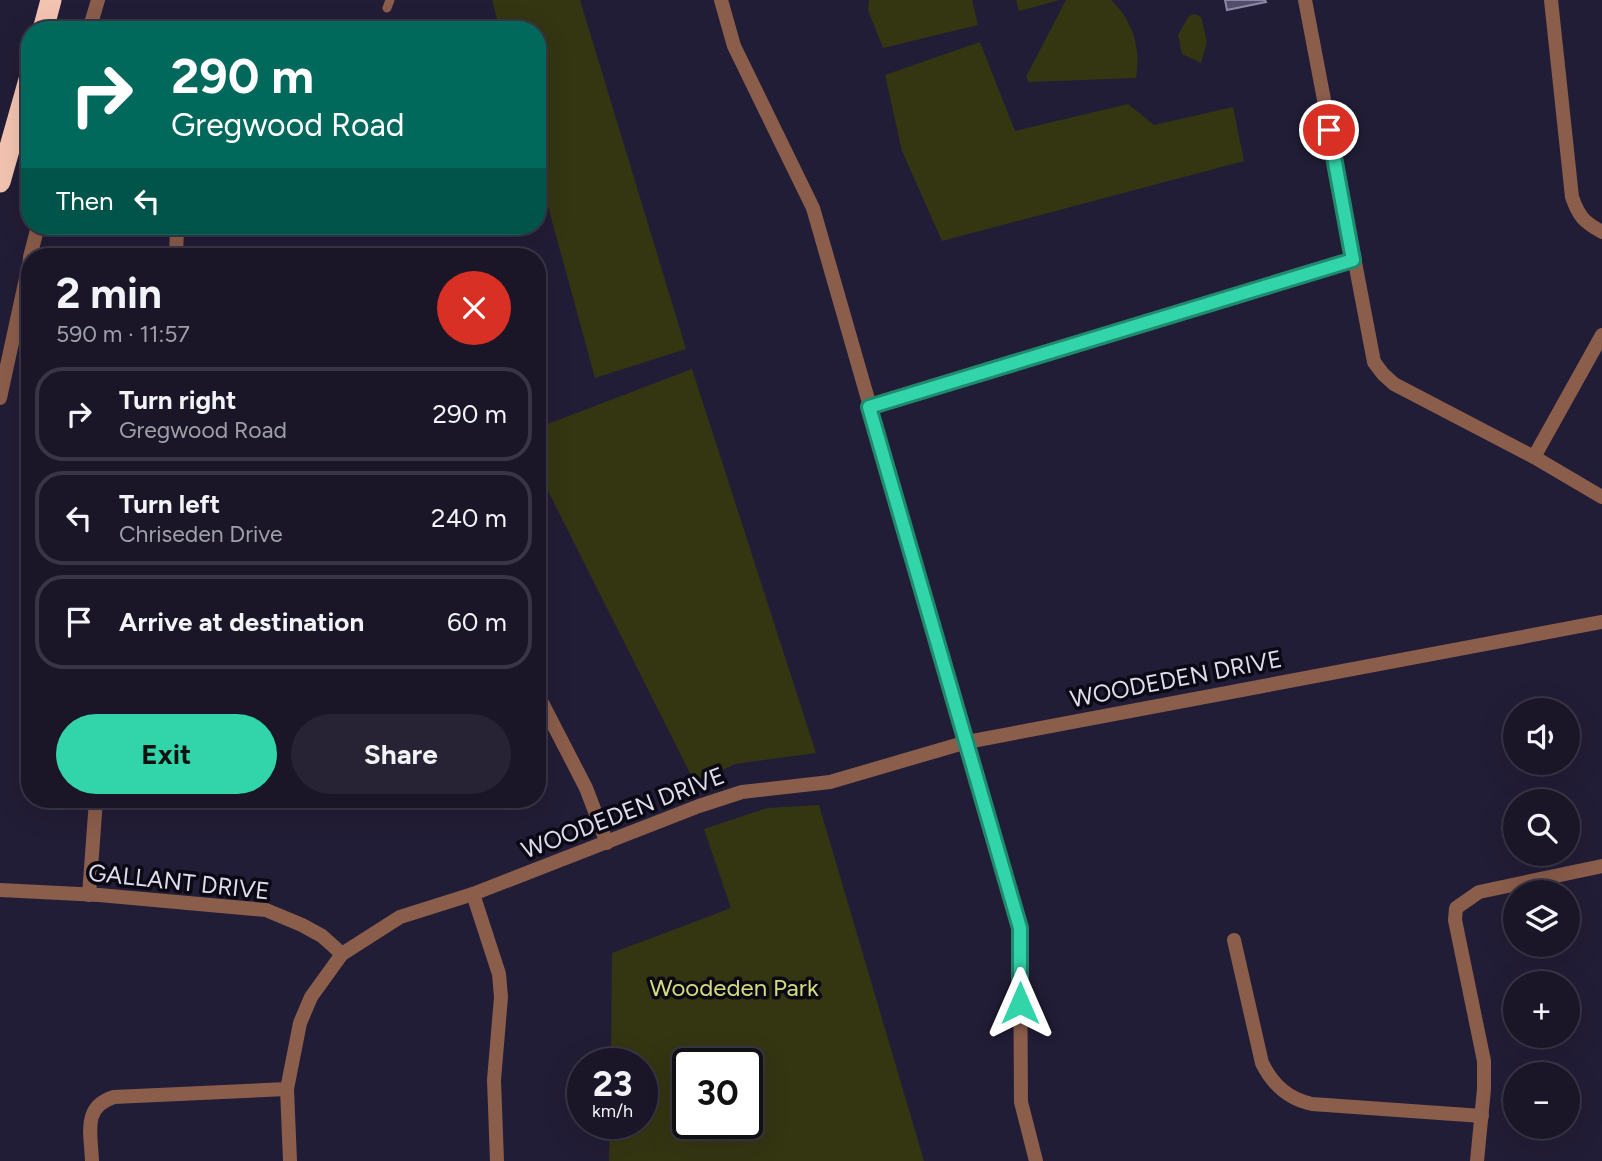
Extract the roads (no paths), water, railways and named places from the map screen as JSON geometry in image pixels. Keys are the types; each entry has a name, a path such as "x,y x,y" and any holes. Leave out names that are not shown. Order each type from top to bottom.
{"highway":[{"path":"45,21 51,0"},
{"path":"0,182 21,108"}],"street":[{"path":"92,21 98,0"},
{"path":"721,0 734,46 813,208 1020,928 1021,1102 1036,1161"},
{"path":"1305,0 1374,362 1394,384 1602,496"},
{"path":"1551,0 1572,197 1578,214 1602,232"},
{"path":"869,407 1353,260"},
{"path":"0,398 21,300"},
{"path":"1534,457 1602,335"},
{"name":"WOODEDEN DRIVE","path":"290,1161 287,1089 300,1023 312,997 342,954 400,917 473,894 699,806 743,792 830,782 967,742 1602,622"},
{"path":"546,711 586,789 607,842"},
{"path":"89,895 95,808"},
{"path":"1477,1161 1484,1062 1455,920 1456,908 1479,892 1602,866"},
{"name":"GALLANT DRIVE","path":"0,890 266,910 322,936 342,954"},
{"path":"473,894 499,974 501,997 494,1080 497,1161"},
{"path":"1234,940 1262,1063 1270,1079 1283,1092 1299,1102 1312,1104 1482,1116"},
{"path":"92,1161 91,1115 103,1100 114,1097 287,1089"}],"park label":[{"name":"Woodeden Park","path":"734,988"}]}
